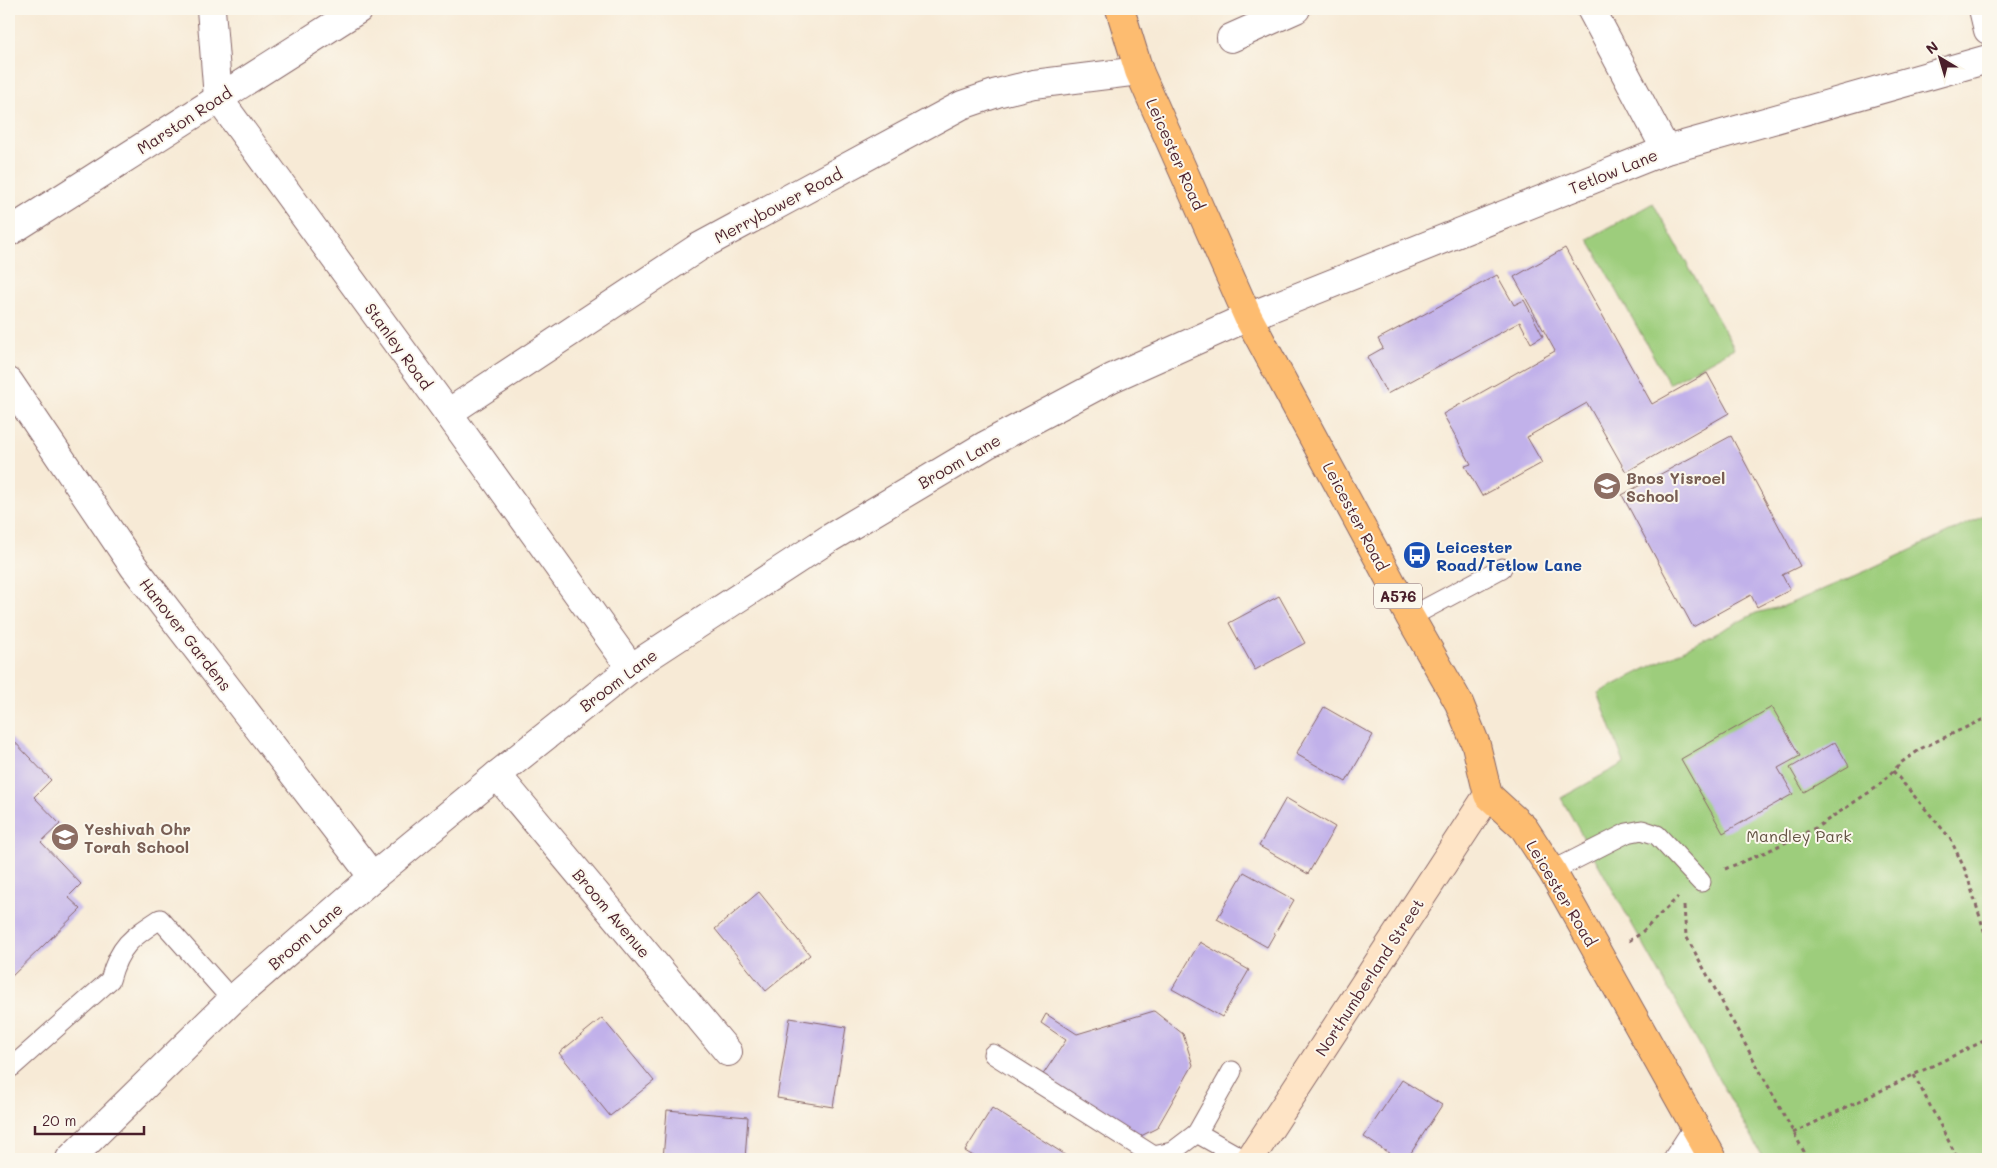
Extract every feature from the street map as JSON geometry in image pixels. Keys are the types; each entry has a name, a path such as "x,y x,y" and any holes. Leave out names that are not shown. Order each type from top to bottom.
{"main road":[{"name":"Leicester Road","path":"1120,9 1139,71 1248,317 1410,617 1459,703 1476,745 1488,795 1524,828 1552,871 1713,1159"}],"street":[{"path":"211,9 218,98"},
{"name":"Marston Road","path":"9,232 359,9"},
{"path":"1231,38 1296,9"},
{"path":"1591,9 1666,150"},
{"path":"1983,9 1988,30"},
{"name":"Tetlow Lane","path":"1248,317 1666,150 1988,59"},
{"name":"Merrybower Road","path":"448,414 699,248 962,105 997,93 1034,84 1139,71"},
{"name":"Stanley Road","path":"218,98 631,668"},
{"name":"Broom Lane","path":"70,1159 232,1000 373,877 631,668 830,538 986,445 1112,378 1248,317"},
{"name":"Hanover Gardens","path":"9,382 134,566 373,877"},
{"name":"Broom Avenue","path":"497,775 728,1052"},
{"name":"Northumberland Street","path":"1250,1159 1488,795"},
{"path":"1678,1159 1697,1130"}],"lane":[{"path":"1410,617 1502,568"},
{"path":"1552,871 1627,833 1642,830 1657,835 1701,882"},
{"path":"12,1067 110,980 114,965 132,938 160,919 232,1000"},
{"path":"993,1054 1154,1156 1172,1152 1196,1133 1232,1071"},
{"path":"1196,1133 1243,1159"}],"path":[{"path":"1600,957 1640,934 1684,892 1716,872 1766,852 1817,827 1877,787 1893,771 1922,748 1988,717"},
{"path":"1893,771 1950,838 1966,872 1988,943"},
{"path":"1684,892 1686,936 1808,1159"},
{"path":"1793,1133 1988,1039"},
{"path":"1914,1075 1958,1159"}],"green space":[{"path":"1653,203 1734,348 1669,384 1588,239"},
{"name":"Mandley Park","path":"1988,514 1988,1159 1764,1159 1561,798 1624,763 1598,693 1756,613 1784,606 1866,571"}],"building":[{"path":"1565,248 1652,404 1707,373 1729,413 1626,472 1587,403 1527,437 1542,463 1482,496 1465,466 1471,464 1443,414 1555,351 1514,277"},
{"path":"1497,275 1514,305 1524,300 1543,336 1531,343 1520,322 1387,394 1367,357 1383,348 1378,339"},
{"path":"1731,436 1800,566 1782,575 1790,590 1757,607 1751,595 1693,627 1622,495"},
{"path":"1279,596 1305,643 1255,670 1229,623"},
{"path":"1324,707 1373,735 1346,782 1296,754"},
{"path":"1772,707 1800,756 1778,768 1793,794 1723,833 1681,759"},
{"path":"9,736 51,780 34,797 60,824 41,842 81,884 68,897 81,909 9,979"},
{"path":"1835,742 1849,766 1804,792 1790,768"},
{"path":"1286,798 1335,827 1308,874 1259,846"},
{"path":"1244,872 1294,900 1267,947 1217,919"},
{"path":"759,892 810,955 766,991 715,929"},
{"path":"1200,942 1249,970 1222,1017 1172,989"},
{"path":"1154,1011 1183,1034 1193,1065 1157,1128 1131,1141 1040,1079 1066,1040 1041,1023 1046,1014 1077,1034"},
{"path":"602,1018 654,1081 610,1116 559,1053"},
{"path":"790,1018 846,1027 833,1107 777,1098"},
{"path":"1402,1080 1442,1105 1407,1159 1398,1159 1364,1137"},
{"path":"992,1108 1072,1159 974,1159 975,1157 965,1151"},
{"path":"667,1110 748,1117 745,1159 663,1159"}],"place":[{"name":"Bnos Yisroel School","path":"1607,486"},
{"name":"Leicester Road/Tetlow Lane","path":"1417,555"},
{"name":"Yeshivah Ohr Torah School","path":"65,837"}]}
